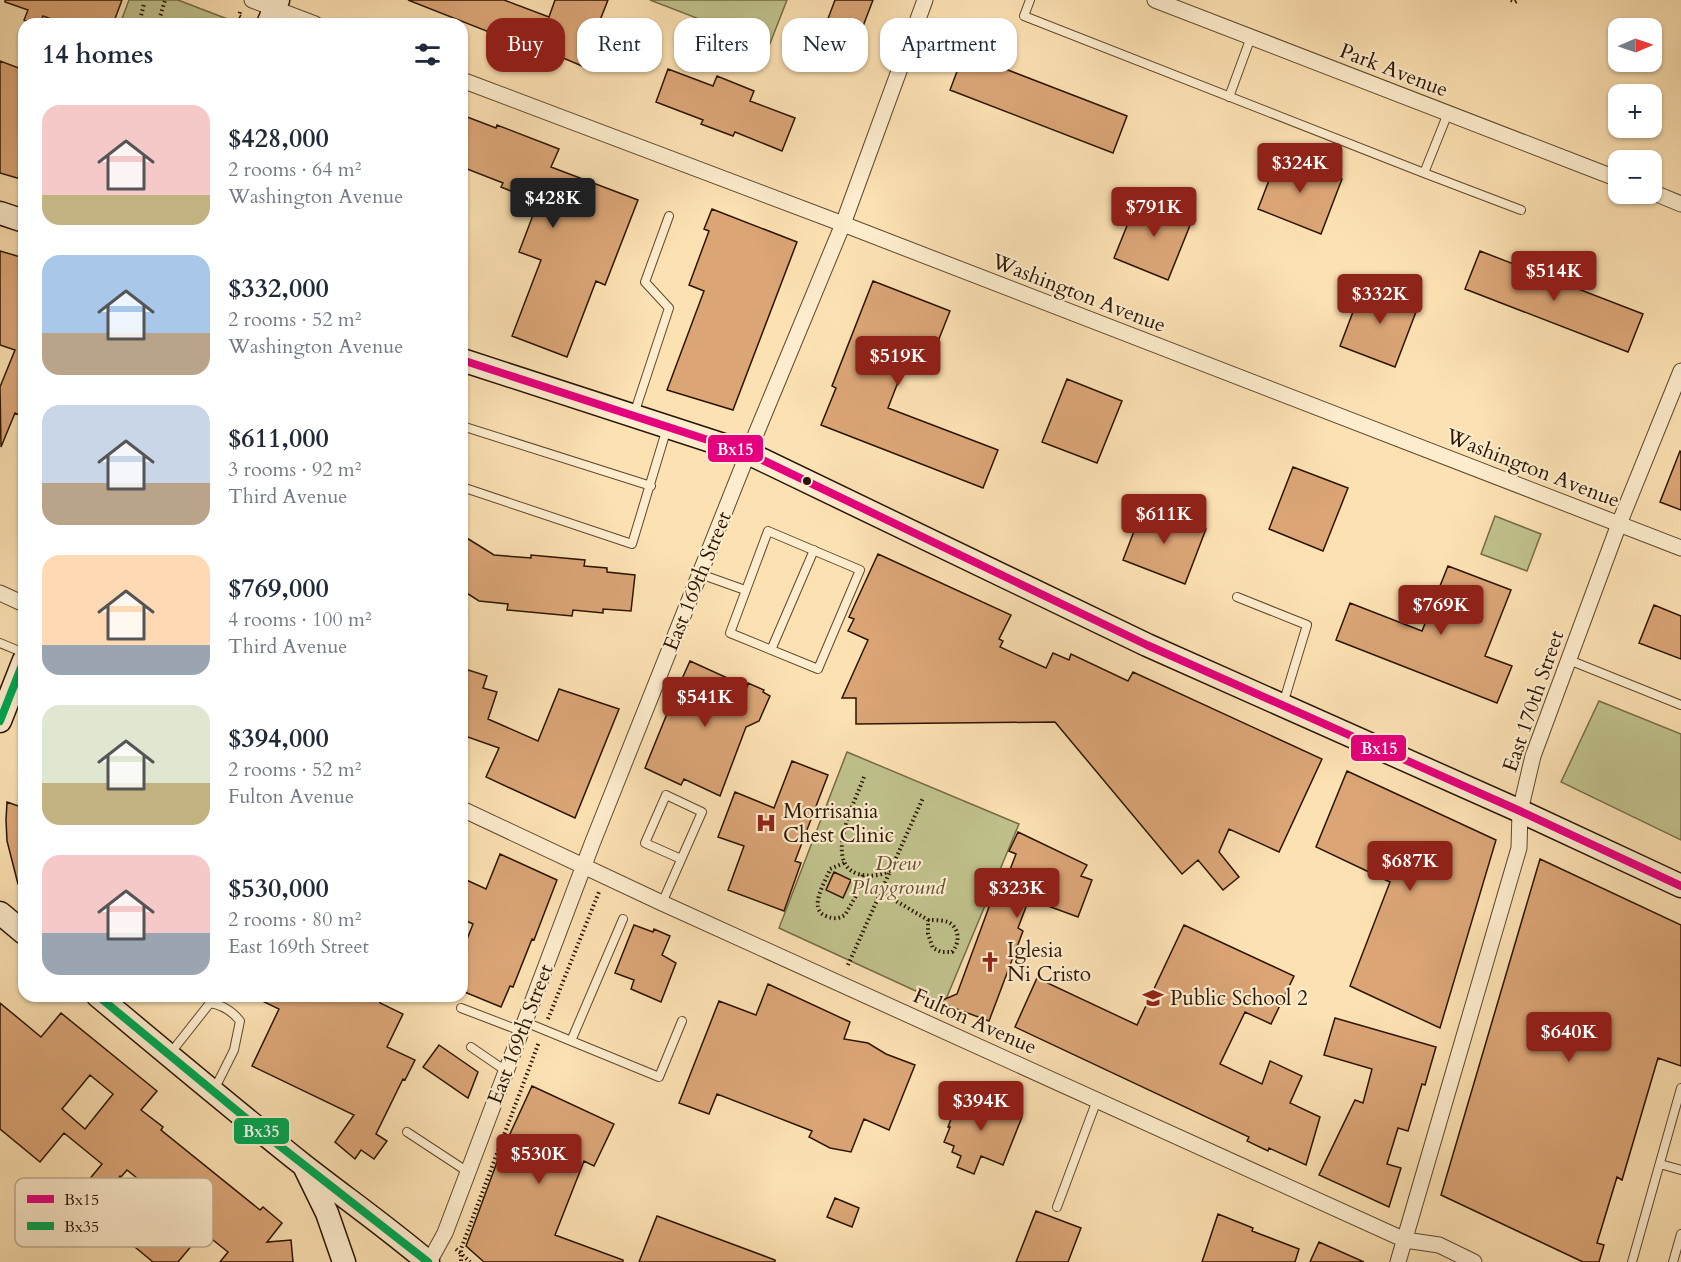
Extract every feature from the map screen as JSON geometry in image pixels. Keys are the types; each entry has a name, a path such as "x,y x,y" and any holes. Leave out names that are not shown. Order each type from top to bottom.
{"main road":[{"path":"0,213 18,219"},
{"path":"468,362 748,453 1147,645 1520,811 1681,886"},
{"path":"0,721 18,675"},
{"path":"0,913 18,928"},
{"path":"105,1002 303,1164 428,1262"},
{"path":"303,1164 327,1212 344,1262"}],"street":[{"path":"252,0 274,11 296,18"},
{"name":"East 169th Street","path":"428,1262 445,1233 584,866 748,453 843,224 925,0"},
{"name":"Park Avenue","path":"1155,0 1608,175"},
{"name":"Washington Avenue","path":"468,82 843,224 1681,548"},
{"path":"1662,196 1681,204"},
{"name":"East 170th Street","path":"1398,1262 1519,848 1520,811 1533,756 1619,524 1681,371"},
{"path":"0,593 18,601"},
{"name":"Fulton Avenue","path":"468,812 662,903 1405,1240 1439,1245 1474,1262"}],"lane":[{"path":"1030,0 1024,16 1521,210"},
{"path":"1229,97 1251,37"},
{"path":"1424,173 1448,113"},
{"path":"633,416 669,308 645,282 669,216"},
{"path":"468,489 632,544 667,426"},
{"path":"468,428 651,486"},
{"path":"768,531 814,550 860,570 818,669 730,633 768,531"},
{"path":"771,650 814,550"},
{"path":"700,574 745,590"},
{"path":"1237,597 1307,625 1282,705"},
{"path":"0,643 18,650"},
{"path":"1569,660 1681,705"},
{"path":"662,903 702,812 666,795 645,843 681,859"},
{"path":"571,1041 623,919"},
{"path":"169,1056 210,1003 220,1005 236,1015 240,1021 240,1028 234,1050 213,1091"},
{"path":"461,1008 523,1026 544,1029 659,1077 682,1021"},
{"path":"471,1047 506,1071"},
{"path":"1632,1262 1681,1088"},
{"path":"1057,1207 1097,1100"},
{"path":"407,1132 468,1172"},
{"path":"1660,1164 1681,1170"},
{"path":"1673,1262 1681,1234"}],"path":[{"path":"160,18 165,0"},
{"path":"1511,0 1519,0"},
{"path":"140,18 144,4"},
{"path":"240,12 239,16 243,18"},
{"path":"864,777 841,841 841,855 844,863 853,872 879,876 891,871"},
{"path":"848,965 923,798"},
{"path":"844,863 831,869 822,888 818,899 818,909 822,915 834,918 844,915 857,894 863,875"},
{"path":"461,1261 461,1249 544,1029 601,887"},
{"path":"881,892 928,920 945,921 953,926 958,938 952,952 941,952 933,948 928,934 928,920"},
{"path":"456,1249 470,1262"}],"green space":[{"path":"129,0 178,0 225,18 122,18"},
{"path":"650,0 787,0 770,43 770,18 697,18"},
{"path":"1495,516 1541,534 1527,571 1481,554"},
{"path":"1599,701 1681,734 1681,840 1561,782"},
{"name":"Drew Playground","path":"847,752 1019,824 944,1004 779,928"}],"building":[{"path":"5,0 122,0 115,18 48,18 43,16 42,18 25,18 28,10 5,2"},
{"path":"408,0 504,0 549,17 555,0 608,0 601,18 577,18 577,64 565,59 565,18 486,18 486,31 468,24 468,18 454,18"},
{"path":"835,0 873,0 866,18 828,18"},
{"path":"0,61 18,68 18,178 0,173"},
{"path":"668,69 713,86 717,76 754,91 750,101 795,118 782,151 735,132 733,136 701,124 703,120 656,102"},
{"path":"957,72 1013,72 1127,116 1113,153 950,90"},
{"path":"468,117 496,128 497,125 559,149 551,167 638,200 605,285 596,281 567,357 512,336 541,260 519,252 538,202 501,187 503,183 468,169"},
{"path":"1279,154 1342,179 1321,234 1258,209"},
{"path":"1139,196 1193,218 1168,280 1114,258"},
{"path":"712,209 797,242 733,410 667,390 704,291 689,285 709,231 704,229"},
{"path":"0,251 18,256 18,414 15,413 1,447 0,387 15,350 0,345"},
{"path":"1480,251 1643,314 1628,352 1465,289"},
{"path":"873,281 950,311 933,354 912,346 888,408 998,450 983,488 821,425 836,388 832,386"},
{"path":"1364,283 1419,304 1395,367 1340,346"},
{"path":"1067,379 1122,401 1097,463 1042,442"},
{"path":"1681,452 1681,510 1660,502"},
{"path":"1293,467 1348,488 1323,551 1269,529"},
{"path":"1144,505 1206,529 1185,584 1123,560"},
{"path":"468,539 494,555 531,558 531,555 585,560 584,566 607,568 607,572 635,575 631,611 603,609 603,613 573,610 572,616 507,610 508,604 479,601 468,594"},
{"path":"878,554 1011,615 999,639 1003,641 1000,647 1046,668 1053,653 1069,660 1071,654 1128,681 1133,672 1322,759 1279,852 1229,829 1219,852 1239,877 1223,890 1198,860 1182,874 1055,722 856,724 856,698 842,698 868,640 848,631 854,619 849,617"},
{"path":"1448,566 1511,590 1485,656 1512,666 1497,703 1336,640 1350,603 1422,631"},
{"path":"1654,605 1681,616 1681,659 1639,643"},
{"path":"690,661 747,687 748,683 764,690 763,692 770,696 759,721 746,727 720,796 684,779 681,785 645,768"},
{"path":"468,670 487,676 483,688 497,692 488,719 538,741 559,689 619,709 575,818 486,777 499,748 468,737"},
{"name":"Morrisania Chest Clinic","path":"792,761 828,775 795,861 801,863 784,911 728,890 744,846 718,837 735,792 774,808"},
{"path":"1347,771 1496,840 1440,1028 1350,986 1390,882 1316,847"},
{"path":"7,802 18,806 18,884 7,841"},
{"path":"1018,832 1087,865 1081,876 1092,880 1078,917 1029,899 1018,928 1023,931 989,1021 938,1002 957,994 996,888 1002,891 1016,854 1009,851"},
{"path":"500,854 557,880 534,940 532,939 513,987 510,986 501,1007 468,993 468,937 473,924 468,922 468,881 486,889"},
{"path":"1540,859 1681,925 1681,1066 1658,1058 1622,1180 1617,1177 1597,1243 1604,1245 1599,1262 1583,1262 1441,1195"},
{"path":"834,872 851,880 843,898 826,890"},
{"path":"634,925 653,932 654,929 670,936 662,955 676,963 661,1002 631,989 634,980 615,973"},
{"path":"1184,925 1294,976 1271,1024 1245,1012 1220,1064 1262,1084 1270,1061 1302,1076 1290,1103 1320,1117 1306,1165 1269,1148 1268,1151 1247,1141 1249,1137 1015,1027 1037,978 1137,1025"},
{"path":"768,984 850,1022 844,1039 868,1043 886,1054 915,1065 889,1130 864,1119 851,1152 830,1148 809,1137 812,1131 717,1094 709,1114 679,1103 719,1001 756,1015"},
{"path":"264,1002 380,1002 403,1014 387,1047 415,1060 376,1134 387,1141 374,1159 361,1150 355,1159 335,1142 354,1115 252,1066 279,1009"},
{"path":"0,1003 41,1037 61,1013 157,1091 141,1110 163,1127 161,1130 260,1210 263,1207 282,1223 267,1242 291,1240 293,1262 220,1262 228,1252 213,1240 213,1178 137,1178 127,1170 118,1178 90,1178 102,1164 64,1133 40,1162 0,1129","holes":["90,1075 113,1094 85,1129 62,1109"]},
{"path":"1335,1018 1436,1047 1408,1131 1398,1128 1387,1164 1401,1168 1389,1207 1319,1175 1355,1100 1363,1103 1372,1069 1324,1055"},
{"path":"439,1045 478,1072 468,1098 423,1067"},
{"path":"532,1086 614,1124 594,1166 584,1161 555,1235 623,1260 623,1262 484,1262 466,1246 507,1135 509,1136"},
{"path":"962,1090 1022,1117 1003,1165 981,1156 974,1174 957,1167 961,1156 952,1152 954,1146 944,1142"},
{"path":"835,1198 859,1208 852,1227 827,1217"},
{"path":"1036,1211 1081,1228 1068,1262 1016,1262"},
{"path":"1218,1214 1253,1228 1252,1231 1299,1249 1295,1262 1202,1262"},
{"path":"657,1216 775,1260 775,1262 639,1262"},
{"path":"1319,1242 1364,1262 1310,1262"},
{"path":"135,1247 190,1247 178,1262 153,1262"}],"transit line":[{"name":"Bx15","path":"468,362 748,453 1147,645 1520,811 1681,886"},
{"name":"Bx35","path":"0,721 18,675"},
{"name":"Bx35","path":"105,1002 276,1143 428,1262"}],"place":[{"name":"Morrisania Chest Clinic","path":"766,823"},
{"name":"Iglesia Ni Cristo","path":"990,962"},
{"name":"Public School 2","path":"1153,998"}]}
